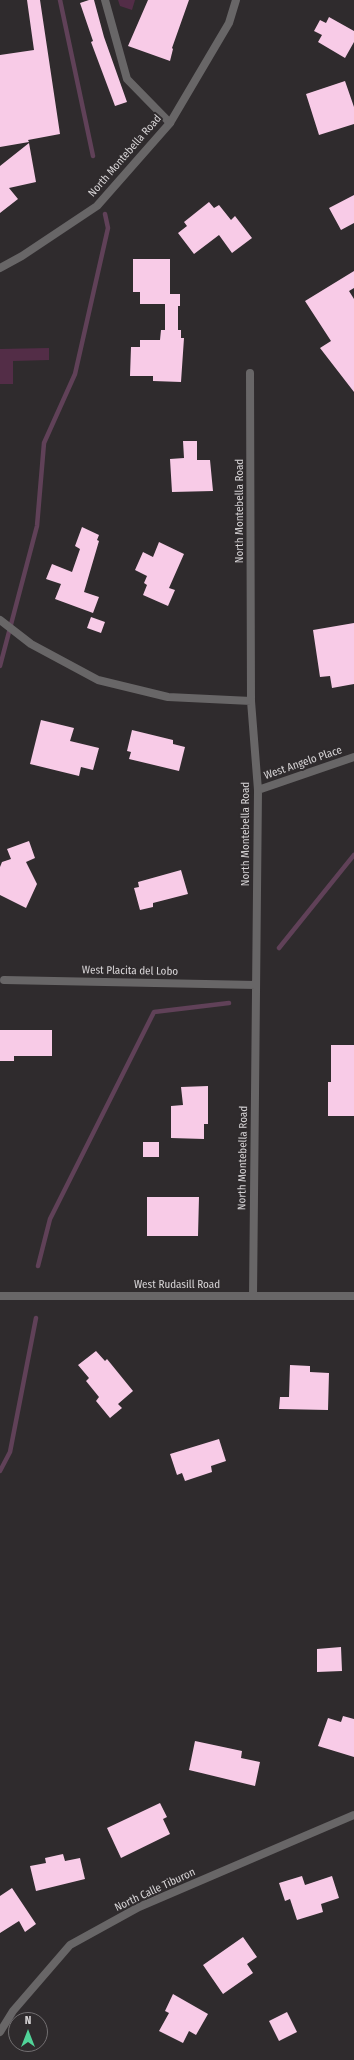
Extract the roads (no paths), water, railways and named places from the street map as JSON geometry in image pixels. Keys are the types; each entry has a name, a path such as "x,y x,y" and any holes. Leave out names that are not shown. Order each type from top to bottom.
{"street":[{"path":"105,0 127,79 170,123"},
{"name":"North Montebella Road","path":"0,268 22,256 97,206 170,123 229,23 236,0"},
{"name":"North Montebella Road","path":"250,373 251,701 258,790 253,1296"},
{"path":"0,620 32,644 98,680 168,697 251,701"},
{"name":"West Angelo Place","path":"258,790 354,757"},
{"name":"West Placita del Lobo","path":"4,980 256,985"},
{"name":"West Rudasill Road","path":"0,1296 354,1296"},
{"name":"North Calle Tiburon","path":"0,2032 13,2010 70,1944 139,1908 354,1815"}],"waterway":[{"path":"60,0 93,156"},
{"path":"0,666 37,526 44,443 75,374 108,228 105,214"},
{"path":"279,948 354,855"},
{"path":"38,1266 50,1219 154,1012 229,1003"},
{"path":"0,1471 10,1452 36,1318"}]}
